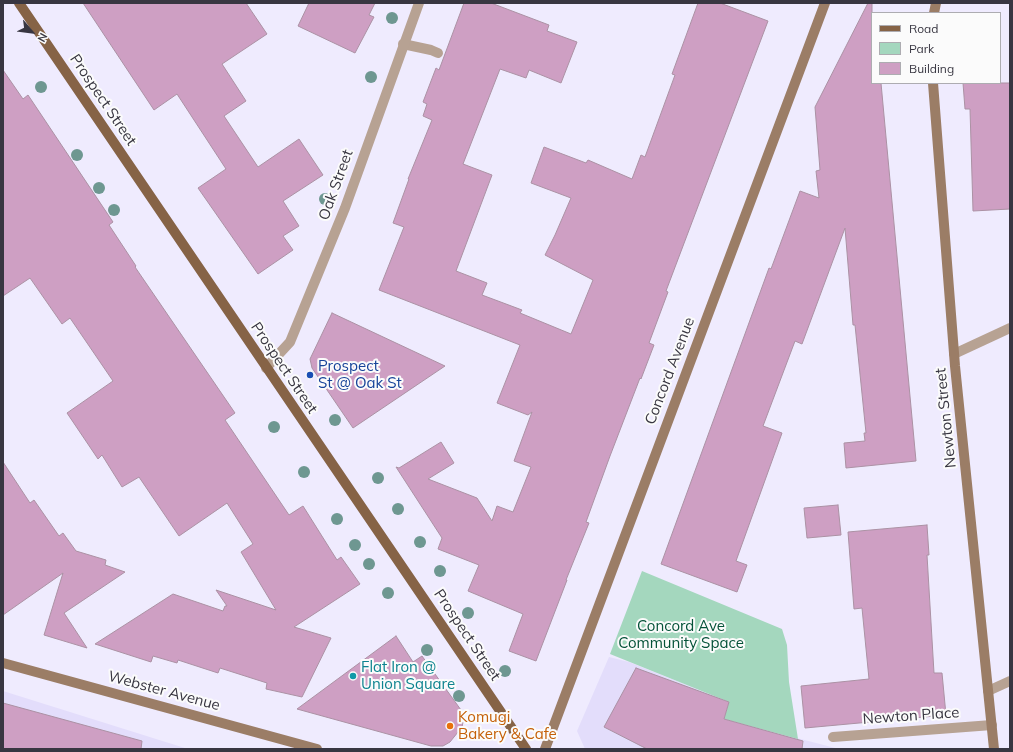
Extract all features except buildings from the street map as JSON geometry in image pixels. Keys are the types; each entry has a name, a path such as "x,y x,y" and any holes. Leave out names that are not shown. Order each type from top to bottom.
{"main road":[{"name":"Prospect Street","path":"19,3 526,749"},
{"name":"Concord Avenue","path":"545,749 824,3"},
{"name":"Newton Street","path":"933,84 954,354 994,749"},
{"name":"Webster Avenue","path":"3,663 317,749"}],"street":[{"name":"Oak Street","path":"266,368 290,342 345,208 419,3"},
{"path":"403,44 438,53"},
{"path":"954,354 1010,328"},
{"path":"988,691 1010,681"},
{"name":"Newton Place","path":"833,737 992,725"}],"shaded area":[{"path":"609,657 629,662 729,702 724,719 839,749 585,749 577,731"},
{"path":"3,691 188,749 3,749"}],"green space":[{"name":"Concord Ave Community Space","path":"642,571 782,629 787,645 789,682 798,739 724,719 729,702 610,654"}],"place":[{"name":"Prospect St @ Oak St","path":"310,375"},
{"name":"Flat Iron @ Union Square","path":"353,676"},
{"name":"Komugi Bakery & Cafe","path":"450,726"}]}
